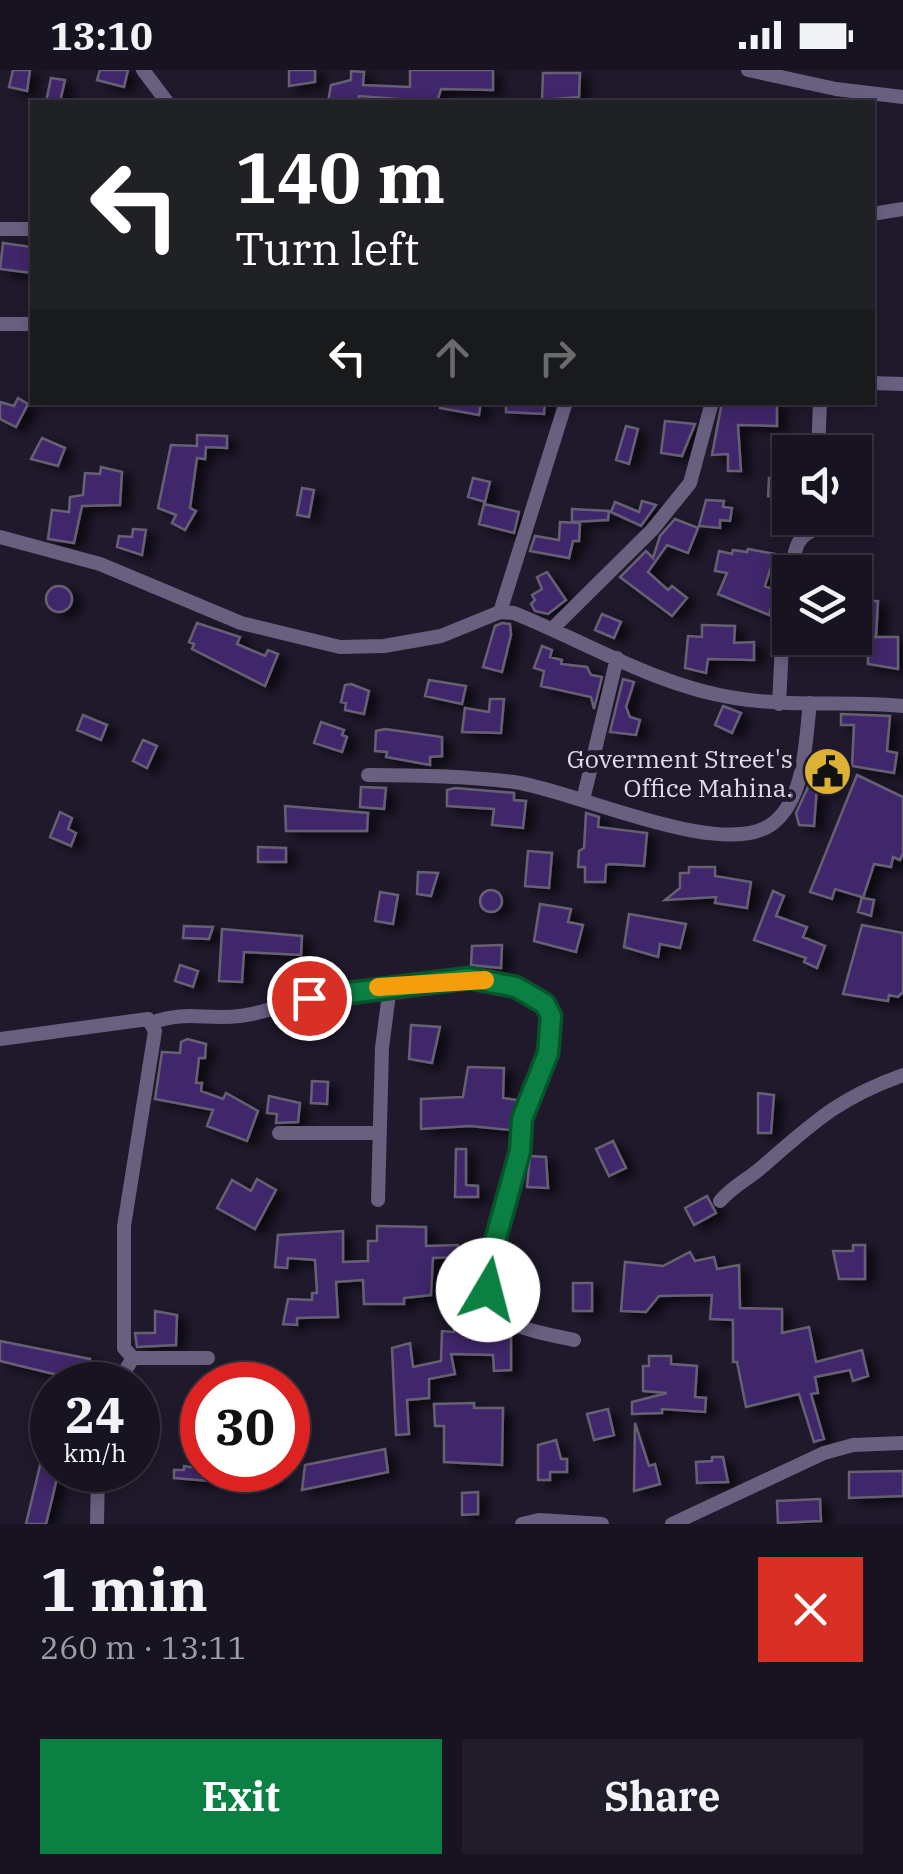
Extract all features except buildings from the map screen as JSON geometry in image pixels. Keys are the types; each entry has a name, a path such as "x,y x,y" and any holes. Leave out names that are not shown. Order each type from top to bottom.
{"street":[{"path":"142,70 165,100"},
{"path":"748,70 836,90 903,98"},
{"path":"875,214 903,209"},
{"path":"0,229 30,229"},
{"path":"0,324 30,324"},
{"path":"875,383 903,384"},
{"path":"500,612 565,405"},
{"path":"552,629 652,530 690,483 711,405"},
{"path":"819,435 820,405"},
{"path":"0,538 100,564 241,623 340,648 384,646 441,636 500,612 514,612 617,658 730,698 780,704 836,700 903,706"},
{"path":"780,704 782,655"},
{"path":"583,800 594,741 617,658"},
{"path":"368,775 516,782 692,830 731,837 754,834 787,810 798,783 810,704"},
{"path":"150,1024 187,1014 242,1016 309,998 469,978 492,980 545,1004 551,1016 548,1053 522,1119 520,1151 490,1259 488,1290 496,1310 509,1320 574,1340"},
{"path":"378,1200 382,1048 390,986"},
{"path":"0,1039 148,1018 154,1031 124,1226 124,1348 133,1358 208,1358"},
{"path":"720,1201 736,1182 756,1172 842,1099 903,1075"},
{"path":"279,1133 380,1134"},
{"path":"130,1362 133,1358"},
{"path":"672,1524 824,1452 853,1445 903,1443"},
{"path":"97,1524 98,1492"},
{"path":"522,1524 553,1520 602,1524"}],"slow traffic":[{"path":"378,987 469,978 485,980"}],"place":[{"name":"Goverment Street's Office Mahina.","path":"828,772"}],"route":[{"path":"309,998 379,986 469,978 516,987 545,1004 551,1016 548,1053 522,1119 520,1151 490,1259 488,1290"}]}
